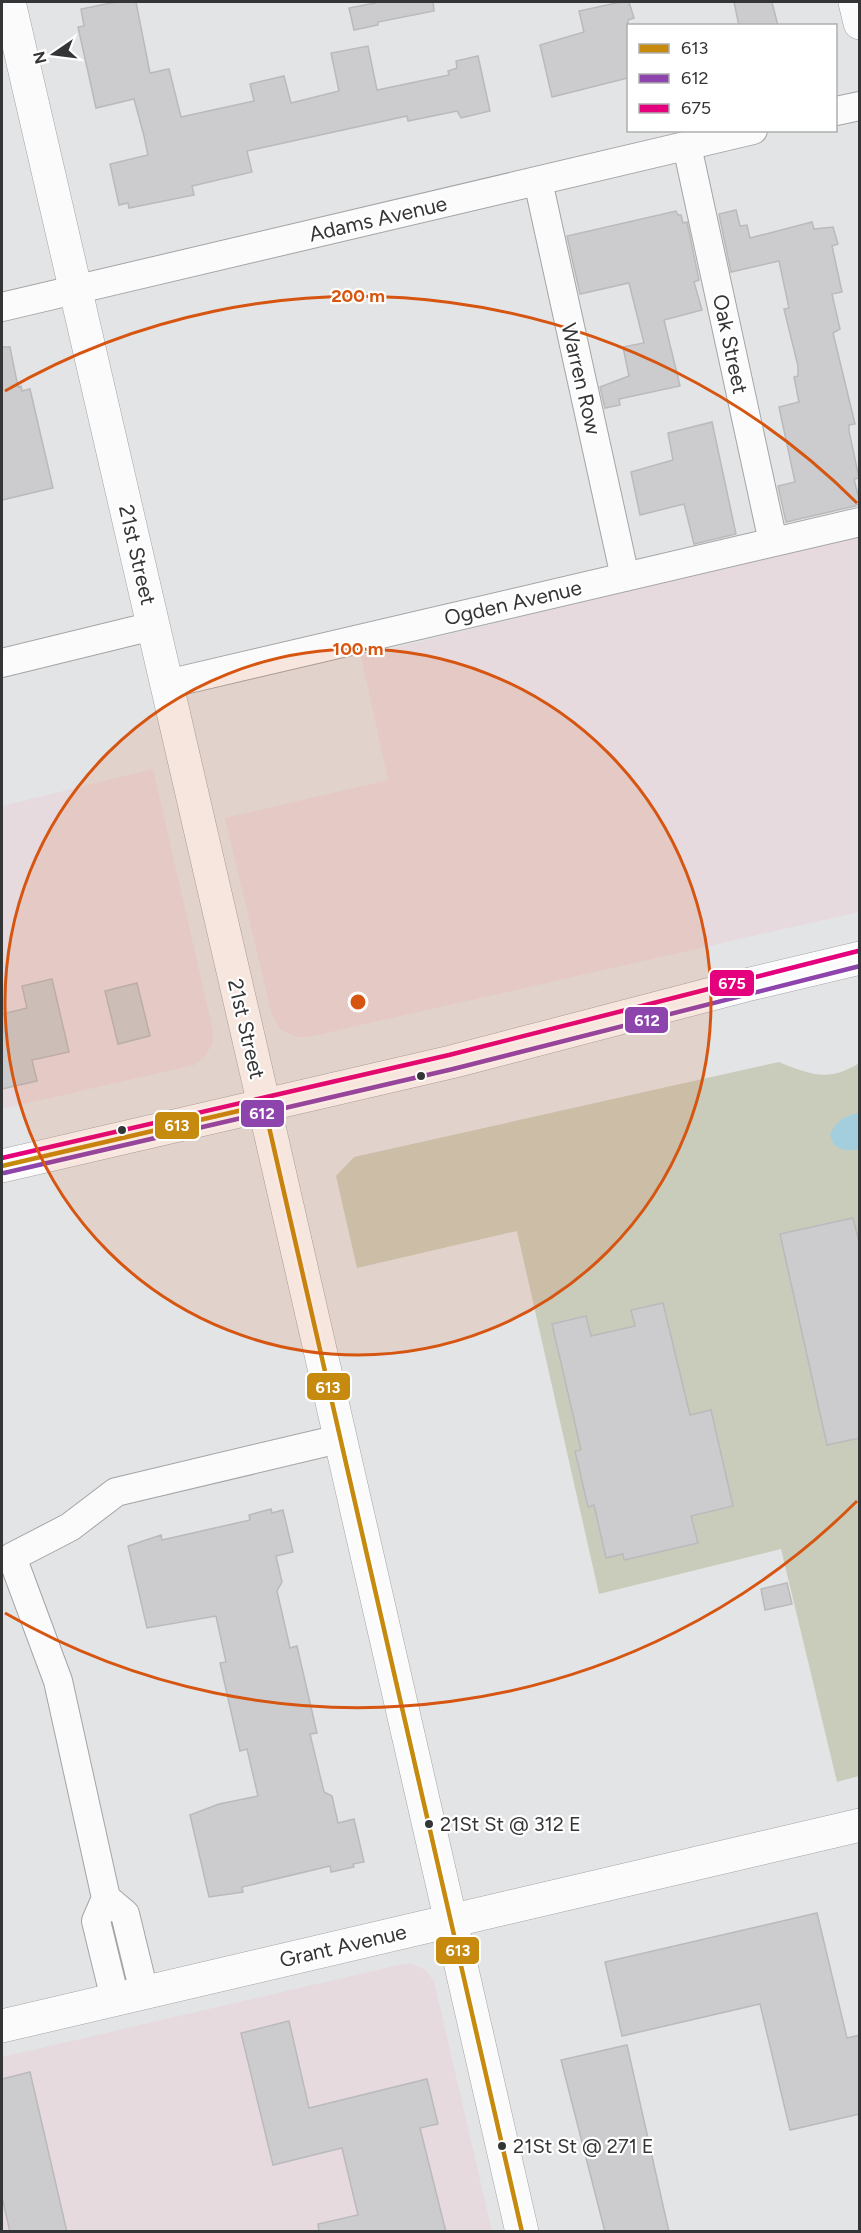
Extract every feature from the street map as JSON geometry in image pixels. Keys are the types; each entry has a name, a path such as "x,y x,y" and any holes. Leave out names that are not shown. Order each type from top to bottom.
{"main road":[{"name":"21st Street","path":"9,2 522,2232"},
{"path":"855,2 860,22"},
{"path":"2,1166 546,1039 746,985 860,958"},
{"name":"Grant Avenue","path":"2,2026 860,1825"}],"street":[{"path":"837,111 860,106"},
{"name":"Adams Avenue","path":"2,307 745,132"},
{"name":"Oak Street","path":"687,146 773,542"},
{"name":"Warren Row","path":"538,181 625,577"},
{"name":"Ogden Avenue","path":"167,684 860,522"},
{"path":"2,663 153,626"},
{"path":"130,1996 96,1921 106,1898 58,1681 12,1557 70,1527 116,1492 339,1439"}],"shaded area":[{"path":"859,534 859,912 308,1037 297,1037 281,1030 272,1015 225,818 388,780 361,656"},
{"path":"153,769 213,1031 212,1045 203,1058 194,1065 2,1109 2,806"},
{"path":"403,1964 412,1964 424,1969 434,1981 492,2231 2,2231 2,2057"}],"green space":[{"path":"779,1062 810,1073 820,1074 839,1073 859,1063 859,1776 837,1782 781,1549 599,1594 517,1231 357,1268 336,1176 354,1157"}],"water":[{"path":"859,1113 859,1150 844,1150 834,1145 830,1135 835,1126 845,1118"}],"building":[{"path":"116,2 136,2 150,73 169,69 181,117 254,101 250,84 284,76 291,103 339,91 331,53 368,46 377,90 449,75 448,71 457,68 456,61 478,56 490,111 461,118 457,111 408,121 407,116 247,151 252,172 192,186 194,195 129,208 128,203 119,205 110,164 148,155 134,99 96,108 78,27 84,26 81,9"},
{"path":"380,2 433,2 434,11 378,22 378,25 354,30 349,8"},
{"path":"629,2 634,18 628,20 627,24 627,78 552,97 540,45 584,32 579,11"},
{"path":"734,2 772,2 778,24 739,24"},
{"path":"736,210 740,226 747,225 750,238 812,222 814,229 833,227 838,244 832,246 842,292 832,294 840,329 833,333 855,424 849,425 849,431 859,478 854,479 860,503 855,506 786,522 778,486 795,482 779,407 799,402 794,377 798,376 798,366 784,309 789,308 779,261 731,272 719,214"},
{"path":"676,211 678,215 681,215 683,223 687,222 699,280 694,282 702,310 664,320 680,386 619,399 620,405 605,408 600,387 629,376 623,347 644,343 629,283 580,294 567,236"},
{"path":"2,347 10,347 18,387 21,386 22,391 30,389 53,488 2,500"},
{"path":"712,422 736,534 694,544 684,504 640,515 631,472 673,460 668,433"},
{"path":"52,979 69,1052 32,1060 37,1081 2,1089 2,1014 27,1008 22,986"},
{"path":"137,983 150,1036 118,1044 105,991"},
{"path":"853,1218 860,1246 860,1438 827,1445 780,1234"},
{"path":"663,1303 690,1415 711,1410 733,1506 691,1516 698,1543 624,1560 623,1554 606,1558 594,1505 588,1507 575,1451 581,1450 552,1324 586,1316 591,1336 635,1326 631,1310"},
{"path":"271,1509 272,1513 283,1510 293,1552 276,1556 282,1582 277,1591 290,1648 297,1646 317,1733 310,1734 324,1792 332,1796 338,1823 354,1819 364,1862 353,1864 354,1867 331,1872 330,1866 242,1887 243,1892 209,1897 190,1815 219,1804 258,1796 247,1749 240,1751 220,1663 226,1662 216,1616 147,1628 128,1546 161,1535 162,1540 250,1520 249,1515"},
{"path":"787,1583 792,1604 765,1610 761,1589"},
{"path":"817,1913 847,2038 860,2035 860,2114 790,2130 760,2004 622,2036 605,1962"},
{"path":"289,2021 309,2108 427,2079 438,2124 420,2128 446,2232 319,2232 318,2224 358,2215 342,2148 273,2165 241,2033"},
{"path":"627,2045 669,2232 605,2232 561,2060"},
{"path":"30,2072 67,2232 10,2232 2,2197 2,2079"}],"transit line":[{"name":"675","path":"2,1158 449,1055 858,951"},
{"name":"612","path":"4,1173 453,1069 860,966"},
{"name":"613","path":"264,1105 522,2232"},
{"name":"613","path":"2,1166 264,1105"}],"place":[{"name":"21St St @ 312 E","path":"429,1824"},
{"name":"21St St @ 271 E","path":"502,2146"}]}
